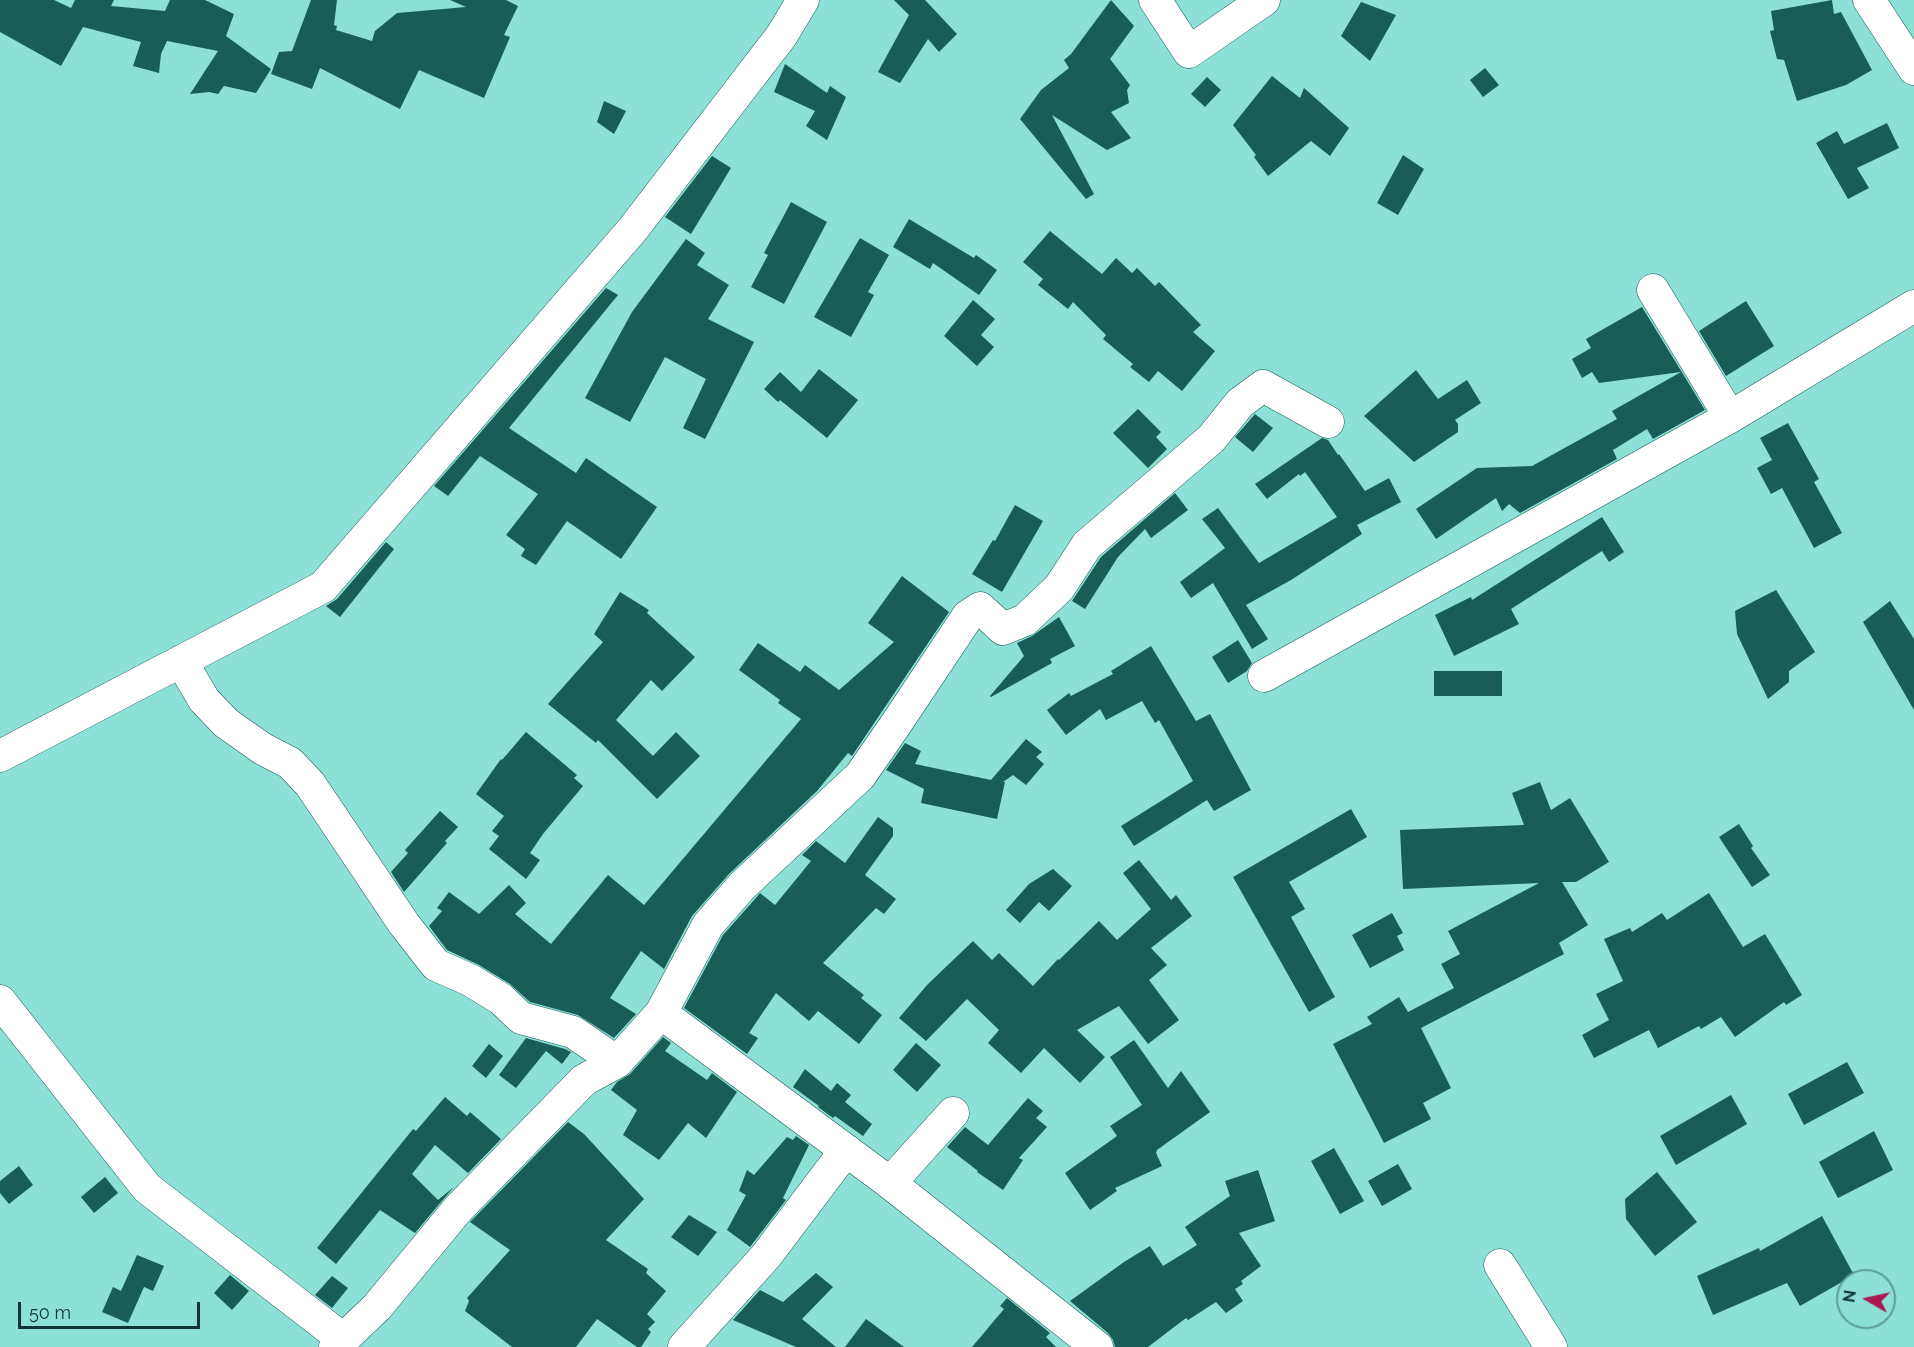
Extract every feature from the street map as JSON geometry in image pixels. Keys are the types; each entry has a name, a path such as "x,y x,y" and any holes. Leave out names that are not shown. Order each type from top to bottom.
{"street":[{"path":"0,756 323,586 633,229 782,35 803,0"},
{"path":"1155,0 1189,52 1264,0"},
{"path":"1869,0 1914,69"},
{"path":"1653,290 1730,417"},
{"path":"1264,676 1730,417 1914,306"},
{"path":"0,1001 147,1188 339,1343 377,1307 458,1209 584,1080 617,1062 661,1012 708,925 742,886 860,776 968,616 980,608 1003,629 1025,620 1059,588 1087,545 1211,439 1240,403 1263,386 1328,422"},
{"path":"181,661 204,700 226,723 263,749 290,763 310,784 404,924 436,964 501,999 521,1018 573,1032 617,1062"},
{"path":"661,1012 890,1183 1097,1347"},
{"path":"890,1183 953,1113"},
{"path":"684,1347 766,1256 846,1150"},
{"path":"1500,1265 1551,1347"}],"building":[{"path":"0,0 54,0 71,8 75,0 114,0 111,6 165,11 170,0 205,0 234,14 226,36 271,69 256,93 224,86 218,94 209,92 190,94 218,51 167,41 161,54 159,73 133,66 141,42 83,27 61,66 0,32"},
{"path":"311,0 337,0 334,25 337,26 336,30 372,41 375,31 397,13 466,7 450,0 506,0 518,6 504,35 510,37 484,98 419,70 400,109 320,68 312,89 271,74 279,52 292,51"},
{"path":"894,0 925,0 957,34 939,52 928,39 900,83 878,72 909,15"},
{"path":"1111,0 1134,26 1110,59 1130,85 1127,90 1129,103 1111,112 1131,138 1107,150 1052,115 1094,194 1086,199 1020,119 1041,90 1069,68 1064,60 1071,54"},
{"path":"1832,0 1834,14 1841,12 1872,70 1846,85 1797,101 1784,60 1777,59 1770,31 1774,30 1771,11"},
{"path":"1361,2 1396,15 1370,61 1341,36"},
{"path":"785,64 827,93 830,86 846,97 827,140 806,126 815,111 774,92"},
{"path":"1485,68 1499,85 1483,97 1470,80"},
{"path":"1272,76 1300,98 1304,88 1349,128 1330,156 1311,141 1268,176 1254,157 1256,155 1233,125"},
{"path":"1207,77 1221,90 1205,107 1191,94"},
{"path":"604,101 626,111 614,134 597,122"},
{"path":"1887,123 1899,148 1857,168 1869,188 1848,199 1816,143 1837,131 1844,144"},
{"path":"1403,155 1424,169 1398,215 1377,203"},
{"path":"712,156 731,168 691,234 665,217"},
{"path":"791,202 827,222 784,304 751,287 768,255 764,253"},
{"path":"909,219 974,258 976,255 997,270 979,295 933,263 930,269 893,247"},
{"path":"1050,231 1102,274 1116,258 1132,273 1137,268 1155,286 1159,282 1201,325 1193,332 1215,351 1182,391 1158,371 1149,382 1130,367 1133,364 1103,339 1106,335 1073,302 1068,309 1038,285 1043,279 1023,262"},
{"path":"860,238 889,255 868,292 874,295 851,337 814,317"},
{"path":"686,239 705,253 697,265 729,285 708,319 754,342 705,439 683,428 706,379 665,357 630,422 585,398 632,312"},
{"path":"606,288 618,295 509,428 576,473 586,458 657,507 621,559 567,521 536,565 521,556 525,549 506,535 538,494 480,456 448,496 434,486"},
{"path":"973,300 995,319 981,335 994,347 977,366 944,336"},
{"path":"1746,301 1774,346 1726,376 1699,331"},
{"path":"1642,307 1705,410 1653,439 1647,429 1613,450 1617,459 1520,513 1509,504 1502,511 1496,498 1436,539 1416,509 1477,468 1532,466 1617,419 1612,411 1681,372 1599,383 1592,372 1582,378 1572,359 1591,348 1586,339"},
{"path":"819,369 858,400 827,438 764,389 780,372 801,392"},
{"path":"1416,370 1438,399 1467,380 1481,403 1455,420 1458,424 1458,432 1414,462 1364,416"},
{"path":"1138,409 1161,432 1156,437 1167,449 1148,468 1113,433"},
{"path":"1255,414 1273,428 1253,452 1235,437"},
{"path":"1788,423 1819,479 1814,482 1842,533 1814,548 1782,488 1771,494 1757,468 1772,460 1760,438"},
{"path":"1322,438 1328,440 1365,491 1389,478 1401,502 1357,525 1362,534 1291,580 1246,605 1268,639 1252,649 1213,583 1191,598 1180,582 1225,548 1202,519 1218,508 1259,563 1337,517 1305,472 1300,476 1299,474 1267,499 1255,484"},
{"path":"1175,493 1188,510 1151,538 1145,529 1118,557 1085,609 1072,601 1101,557"},
{"path":"1015,505 1043,521 1002,592 972,574 993,540 995,541"},
{"path":"1602,517 1624,552 1609,562 1602,551 1511,609 1519,624 1454,656 1435,615 1471,597 1472,600"},
{"path":"386,542 394,549 340,617 326,606 337,599"},
{"path":"902,576 949,612 852,756 848,753 817,791 729,874 692,916 664,969 641,951 610,998 636,1014 614,1038 578,1015 530,1002 510,984 479,965 447,950 429,926 442,911 437,908 449,892 479,914 509,885 526,903 515,914 551,944 608,875 644,905 801,719 778,703 780,700 739,670 758,643 800,672 805,665 839,690 894,642 868,623"},
{"path":"1776,590 1815,652 1789,671 1789,682 1768,699 1737,634 1735,611"},
{"path":"620,592 649,610 647,613 695,657 662,691 651,680 616,720 653,756 676,732 700,756 657,799 598,740 596,743 548,704 603,642 594,634"},
{"path":"1890,601 1914,639 1914,710 1863,622"},
{"path":"1059,617 1075,646 1050,659 1052,663 991,697 1024,656 1017,643 1032,636"},
{"path":"1238,640 1252,663 1247,671 1228,683 1212,657"},
{"path":"1151,646 1196,721 1210,714 1251,790 1214,811 1207,800 1134,846 1121,826 1193,781 1159,720 1155,723 1142,701 1106,720 1100,709 1066,735 1047,710 1069,693 1071,696 1113,674 1111,671"},
{"path":"1434,671 1502,671 1502,696 1434,696"},
{"path":"526,732 577,775 574,778 583,786 530,853 540,860 526,879 489,849 499,836 492,831 504,816 476,794 501,759"},
{"path":"1026,739 1042,752 1036,757 1044,764 1026,785 1013,775 1003,782 1005,782 997,819 921,803 924,789 886,770 905,743 921,751 915,764 991,780"},
{"path":"1540,782 1551,810 1570,798 1609,862 1576,882 1562,882 1588,925 1559,943 1564,954 1421,1028 1451,1088 1423,1103 1431,1119 1384,1143 1333,1044 1372,1024 1367,1017 1399,997 1408,1012 1454,988 1441,964 1460,954 1448,931 1539,883 1403,889 1400,830 1524,825 1512,793"},
{"path":"1351,809 1367,837 1289,882 1305,909 1291,917 1335,997 1309,1012 1233,877"},
{"path":"440,811 458,827 404,892 391,872 408,853 405,850"},
{"path":"878,817 893,828 893,836 865,875 896,899 884,914 876,908 823,963 864,995 861,998 882,1015 859,1044 818,1011 809,1021 776,993 749,1033 758,1038 747,1054 684,1008 723,935 760,893 775,905 811,861 802,855 816,841 845,863"},
{"path":"1739,824 1753,846 1751,848 1770,875 1752,887 1719,837"},
{"path":"1139,860 1171,900 1176,895 1192,916 1151,948 1167,965 1149,980 1179,1020 1148,1044 1119,1006 1077,1030 1105,1057 1080,1083 1044,1048 1021,1073 988,1043 999,1030 967,999 926,1041 899,1018 927,985 973,941 992,960 999,953 1033,986 1099,921 1117,940 1151,909 1123,873"},
{"path":"1053,869 1072,886 1049,911 1039,902 1020,923 1006,910 1029,884"},
{"path":"1709,893 1743,947 1765,934 1802,995 1786,1005 1784,1002 1735,1037 1721,1017 1701,1029 1699,1026 1658,1048 1649,1030 1594,1058 1582,1035 1609,1020 1596,994 1623,981 1604,939 1630,928 1632,932 1662,913 1667,920"},
{"path":"1392,913 1403,933 1397,936 1404,950 1370,968 1352,935"},
{"path":"663,1037 671,1043 665,1051 707,1080 712,1073 737,1092 706,1138 688,1123 659,1160 623,1135 637,1110 611,1090 617,1082 630,1074"},
{"path":"526,1038 571,1052 562,1064 546,1051 516,1088 499,1075"},
{"path":"1134,1040 1168,1088 1181,1071 1210,1112 1157,1150 1156,1153 1162,1166 1115,1188 1117,1191 1090,1210 1065,1173 1117,1136 1110,1126 1142,1105 1110,1057"},
{"path":"916,1043 941,1065 917,1092 893,1070"},
{"path":"489,1044 503,1056 486,1078 472,1066"},
{"path":"1847,1062 1864,1093 1804,1125 1788,1094"},
{"path":"805,1069 831,1091 837,1083 851,1095 845,1102 872,1124 863,1136 835,1116 833,1118 793,1087"},
{"path":"1731,1095 1747,1124 1676,1165 1660,1136"},
{"path":"445,1097 467,1116 470,1112 501,1139 468,1173 435,1145 412,1174 438,1200 454,1187 415,1233 380,1210 336,1264 317,1248 413,1129 416,1131"},
{"path":"1028,1098 1043,1111 1036,1118 1047,1127 1019,1158 1023,1160 1003,1190 947,1147 965,1127 988,1145"},
{"path":"568,1122 584,1134 644,1199 606,1240 648,1269 646,1273 666,1291 647,1314 655,1322 648,1329 651,1332 641,1347 637,1347 597,1319 576,1347 512,1347 465,1311 469,1301 467,1298 510,1250 470,1222"},
{"path":"1874,1131 1893,1170 1838,1198 1819,1162"},
{"path":"796,1136 809,1145 783,1198 786,1200 750,1247 727,1230 746,1195 739,1191 747,1170 754,1175 787,1137 793,1140"},
{"path":"1334,1148 1364,1201 1340,1214 1311,1161"},
{"path":"1398,1164 1412,1189 1382,1206 1368,1181"},
{"path":"19,1166 33,1185 9,1204 0,1193 0,1181"},
{"path":"1258,1170 1275,1221 1239,1233 1261,1266 1241,1281 1243,1284 1235,1289 1243,1301 1226,1313 1216,1302 1188,1320 1186,1318 1148,1347 1115,1347 1108,1333 1070,1301 1150,1246 1163,1266 1197,1245 1185,1227 1230,1196 1225,1181"},
{"path":"1657,1172 1697,1222 1655,1256 1626,1219 1625,1199"},
{"path":"105,1177 118,1193 94,1213 81,1197"},
{"path":"689,1215 717,1232 698,1256 671,1237"},
{"path":"1822,1216 1851,1269 1836,1269 1836,1285 1800,1306 1787,1283 1713,1315 1697,1276 1759,1248 1760,1251"},
{"path":"137,1255 164,1266 153,1291 144,1287 128,1323 102,1312 113,1287 121,1291"},
{"path":"816,1273 833,1287 802,1319 836,1347 796,1347 733,1320 760,1290 783,1302"},
{"path":"230,1275 249,1291 232,1310 214,1293"},
{"path":"332,1276 348,1288 332,1308 315,1295"},
{"path":"1007,1298 1050,1333 1046,1337 1056,1347 972,1347 1004,1309 1000,1306"},
{"path":"866,1319 904,1347 845,1347"}]}
